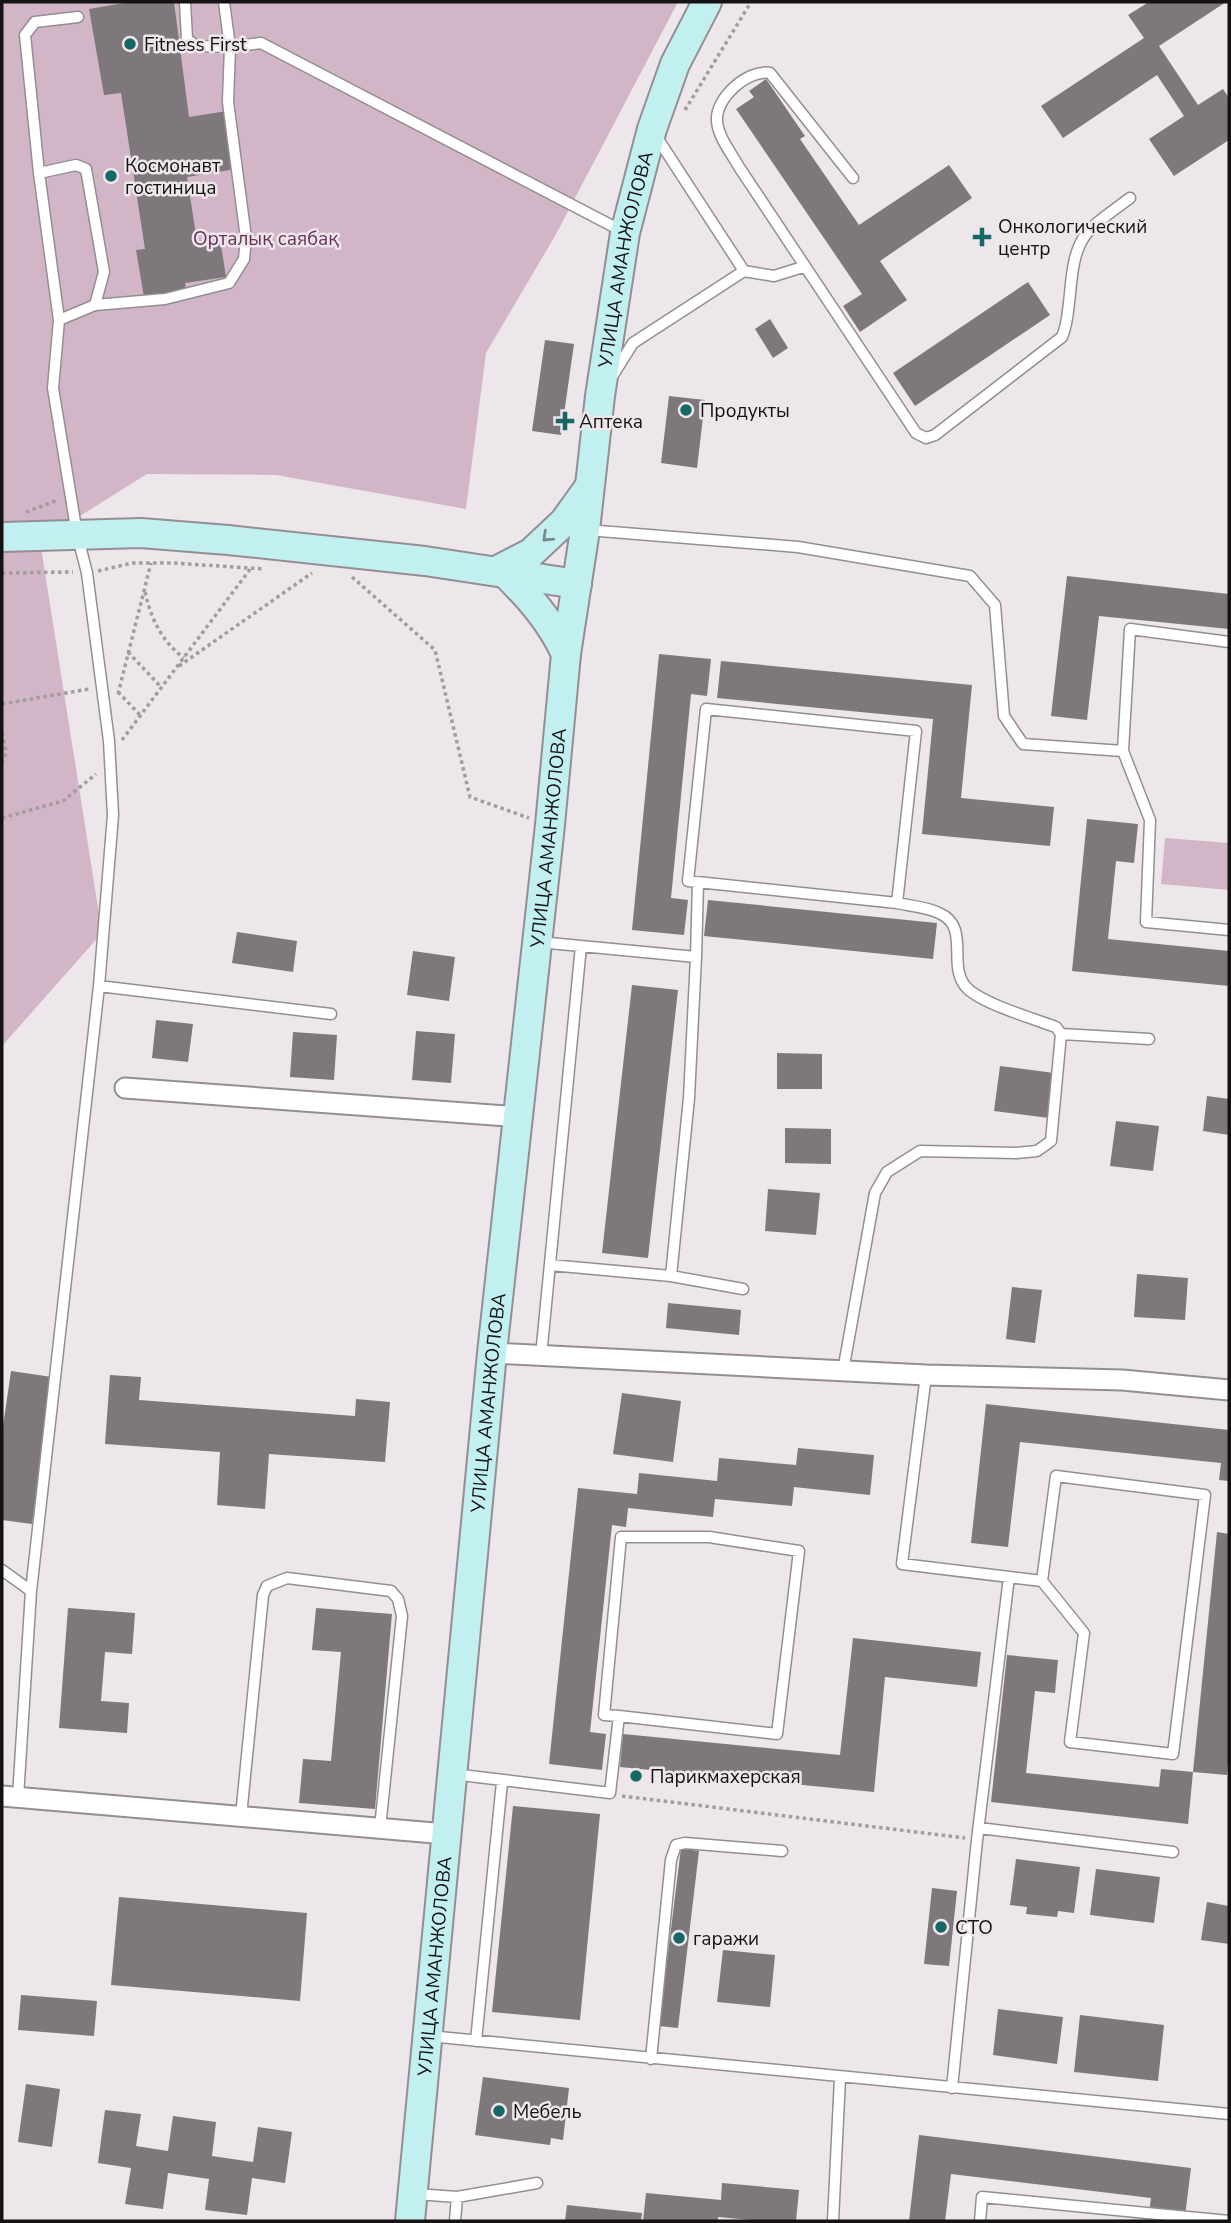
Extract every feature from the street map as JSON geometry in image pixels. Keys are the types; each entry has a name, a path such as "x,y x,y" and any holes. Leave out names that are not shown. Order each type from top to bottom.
{"main road":[{"name":"УЛИЦА АМАНЖОЛОВА","path":"410,2221 492,1353 566,654 585,530 587,491 625,233 652,129 675,64 708,2"},
{"path":"501,572 531,553 564,522 587,491"},
{"path":"2,537 141,533 229,540 425,561 577,584"},
{"path":"501,572 541,610 555,630 566,654"}],"street":[{"path":"125,1088 519,1117"},
{"path":"492,1353 926,1375 1122,1380 1229,1390"},
{"path":"10,1796 446,1834"}],"lane":[{"path":"185,2 187,39 196,46 230,47 261,43 625,233"},
{"path":"59,320 95,305 165,299 229,284 244,259 246,238 228,102 230,47 224,2"},
{"path":"10,1796 99,986 113,815 108,733 87,573 70,496 53,388 59,320 39,173 25,35 35,22 78,17"},
{"path":"853,178 770,73 751,76 726,96 716,119 739,167 803,267 916,433 926,438 935,435 1062,337 1067,320 1074,254 1083,236 1130,198"},
{"path":"652,129 744,271"},
{"path":"39,173 76,165 86,169 104,272 95,305"},
{"path":"600,396 633,343 744,271 774,276 803,267"},
{"path":"585,530 797,547 970,576 995,605 1004,716 1023,744 1123,751"},
{"path":"1229,642 1130,629 1123,751 1150,820 1146,922 1229,930"},
{"path":"843,1371 875,1193 887,1172 920,1151 1016,1153 1037,1151 1051,1141 1062,1034 1056,1027 978,996 966,987 958,974 955,926 938,912 897,903 688,881 706,709 916,731 897,903"},
{"path":"671,1276 689,1098 698,883"},
{"path":"536,941 696,957"},
{"path":"541,1356 581,946"},
{"path":"99,986 331,1014"},
{"path":"1062,1034 1149,1038"},
{"path":"550,1265 671,1276 743,1289"},
{"path":"926,1375 902,1564 1042,1581 1084,1633 1070,1742 1173,1755 1205,1495 1056,1476 1042,1581"},
{"path":"621,1537 709,1537 799,1551 777,1734 619,1716 604,1715 621,1537"},
{"path":"2,1570 31,1591"},
{"path":"952,2088 977,1840 1009,1577"},
{"path":"241,1816 262,1595 267,1586 287,1578 391,1591 398,1599 402,1616 380,1828"},
{"path":"453,1774 610,1793 619,1716"},
{"path":"477,2041 502,1782"},
{"path":"979,1828 1173,1852"},
{"path":"651,2059 671,1860 676,1844 782,1851"},
{"path":"426,2036 1229,2114"},
{"path":"834,2221 839,2078"},
{"path":"412,2193 457,2197 537,2183"},
{"path":"455,2221 457,2197"},
{"path":"980,2221 982,2197 1145,2218 1229,2221"}],"path":[{"path":"683,113 751,2"},
{"path":"24,512 70,496"},
{"path":"2,573 87,573 132,563 274,570"},
{"path":"108,733 151,563"},
{"path":"2,818 64,801 96,774 251,568"},
{"path":"305,573 323,575"},
{"path":"175,669 312,573"},
{"path":"344,577 355,578 435,650 470,797 550,825"},
{"path":"144,589 157,629 164,640 184,658"},
{"path":"128,652 161,687"},
{"path":"2,704 101,686"},
{"path":"118,692 140,715"},
{"path":"2,733 6,753 2,763"},
{"path":"610,1793 977,1840"}],"green space":[{"name":"Орталық саябақ","path":"2,2 678,2 555,236 486,353 466,509 276,475 147,474 40,541 102,933 2,1046"},
{"path":"1165,838 1229,843 1229,890 1161,884"}],"building":[{"path":"130,2 174,2 189,117 227,111 236,169 187,177 197,241 220,238 226,277 185,283 186,289 144,297 136,250 145,249 121,93 104,95 89,9"},
{"path":"1149,2 1226,2 1159,46 1198,105 1223,89 1229,98 1229,140 1174,176 1149,139 1184,116 1157,75 1063,138 1041,106 1144,38 1128,15"},
{"path":"766,79 805,136 800,139 859,225 949,165 972,198 880,261 907,300 860,332 843,306 862,294 736,109 754,97 749,91"},
{"path":"1028,282 1050,315 915,406 893,373"},
{"path":"770,319 788,348 773,358 755,329"},
{"path":"545,340 574,344 561,435 532,431"},
{"path":"669,396 705,400 697,468 661,463"},
{"path":"1067,576 1229,594 1229,629 1099,616 1087,720 1051,716"},
{"path":"659,654 711,659 707,696 691,694 671,898 688,900 684,935 632,930"},
{"path":"721,661 972,685 961,798 1054,807 1050,846 922,834 933,719 717,698"},
{"path":"1087,819 1138,824 1134,863 1116,861 1108,939 1229,951 1229,986 1072,971"},
{"path":"708,900 937,923 933,959 704,936"},
{"path":"237,932 297,941 293,972 232,963"},
{"path":"413,951 455,957 449,1001 407,995"},
{"path":"632,985 678,990 648,1258 602,1253"},
{"path":"156,1020 193,1024 188,1062 152,1058"},
{"path":"416,1031 455,1034 451,1083 412,1080"},
{"path":"293,1032 337,1035 334,1080 290,1077"},
{"path":"777,1053 822,1054 822,1089 777,1089"},
{"path":"1000,1066 1054,1073 1049,1118 994,1111"},
{"path":"1207,1096 1229,1099 1229,1135 1203,1131"},
{"path":"1116,1121 1159,1126 1153,1171 1110,1166"},
{"path":"785,1128 831,1129 831,1164 785,1163"},
{"path":"768,1189 820,1193 816,1235 765,1231"},
{"path":"1137,1274 1188,1278 1185,1320 1134,1317"},
{"path":"1012,1287 1042,1290 1035,1343 1006,1339"},
{"path":"668,1303 741,1310 739,1335 666,1328"},
{"path":"11,1371 52,1377 32,1524 2,1520 2,1433"},
{"path":"110,1375 141,1377 139,1400 355,1416 356,1399 390,1402 385,1462 269,1454 265,1509 217,1505 220,1452 105,1444"},
{"path":"622,1393 681,1401 673,1462 613,1454"},
{"path":"986,1404 1229,1430 1229,1481 1219,1480 1221,1463 1020,1442 1008,1547 971,1543"},
{"path":"798,1448 874,1455 870,1495 794,1487 792,1506 715,1499 713,1517 628,1508 626,1527 612,1525 590,1732 606,1734 602,1770 549,1764 578,1488 637,1494 639,1473 717,1481 719,1458 796,1465"},
{"path":"1217,1532 1229,1534 1227,1775 1193,1772"},
{"path":"68,1608 135,1613 132,1654 105,1652 101,1701 129,1703 127,1733 59,1728"},
{"path":"316,1608 392,1614 375,1809 299,1803 303,1759 331,1761 341,1652 312,1650"},
{"path":"853,1638 981,1652 977,1687 885,1677 874,1792 620,1767 623,1734 840,1755"},
{"path":"1007,1655 1058,1660 1055,1693 1035,1691 1026,1773 1159,1787 1161,1769 1193,1772 1188,1824 991,1802"},
{"path":"513,1806 600,1814 580,2020 492,2012"},
{"name":"гаражи","path":"681,1848 699,1851 678,2028 659,2026"},
{"path":"1016,1859 1080,1867 1074,1913 1058,1911 1057,1917 1026,1914 1027,1907 1010,1905"},
{"path":"1096,1869 1160,1877 1154,1923 1090,1915"},
{"name":"СТО","path":"932,1888 957,1891 949,1966 924,1964"},
{"path":"119,1897 307,1913 300,2001 111,1985"},
{"path":"1207,1902 1229,1906 1229,1944 1201,1940"},
{"path":"723,1950 775,1955 770,2007 717,2002"},
{"path":"21,1995 97,2001 94,2036 18,2030"},
{"path":"998,2009 1063,2017 1057,2064 993,2055"},
{"path":"1080,2015 1164,2025 1158,2081 1074,2072"},
{"path":"483,2077 569,2088 563,2140 551,2138 550,2145 475,2135"},
{"path":"26,2084 60,2089 52,2147 18,2142"},
{"path":"105,2110 141,2114 136,2146 168,2151 173,2116 216,2122 212,2156 253,2162 258,2127 292,2132 285,2183 252,2178 247,2215 205,2210 209,2179 168,2173 163,2209 125,2204 131,2168 98,2163"},
{"path":"919,2135 1191,2168 1185,2216 1149,2212 1151,2198 951,2174 945,2221 909,2221"},
{"path":"722,2183 799,2190 796,2221 718,2217 718,2221 643,2221 646,2193 721,2200"},
{"path":"567,2205 642,2213 641,2221 565,2221"}],"place":[{"name":"Fitness First","path":"130,44"},
{"name":"Космонавт гостиница","path":"111,176"},
{"name":"Онкологический центр","path":"982,237"},
{"name":"Продукты","path":"686,410"},
{"name":"Аптека","path":"565,421"},
{"name":"Парикмахерская","path":"636,1776"},
{"name":"СТО","path":"941,1927"},
{"name":"гаражи","path":"679,1938"},
{"name":"Мебель","path":"499,2111"}]}
